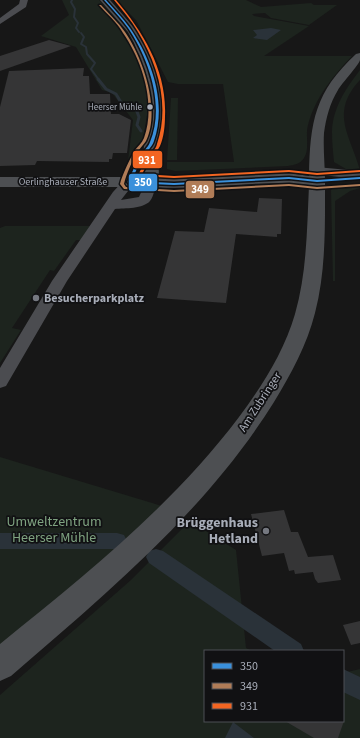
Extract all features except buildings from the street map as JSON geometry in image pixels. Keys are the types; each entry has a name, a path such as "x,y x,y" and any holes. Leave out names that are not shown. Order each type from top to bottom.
{"main road":[{"path":"105,0 139,42 152,77 157,108 156,121 151,143 150,182"},
{"name":"Am Zubringer","path":"0,666 149,536 190,494 215,465 261,404 282,368 299,332 309,297 314,261 318,125 324,104 333,88 360,56"},
{"path":"129,182 141,156 151,143"},
{"name":"Oerlinghauser Straße","path":"0,182 150,182 174,184 316,176"}],"street":[{"path":"0,22 23,5 24,0"},
{"name":"Oerlinghauser Straße","path":"316,176 360,175"},
{"name":"Oerlinghauser Straße","path":"316,176 360,178"},
{"path":"0,382 15,360 54,290 81,248 112,205 122,188 129,182"},
{"path":"112,205 134,203 145,199 150,182"}],"green space":[{"path":"62,0 99,0 119,21 140,58 151,93 142,144 128,161 133,120 112,93 102,90 76,47 41,36 69,15"},
{"path":"116,0 246,0 261,7 311,3 314,5 337,5 309,25 271,18 265,13 252,14 254,16 309,26 264,56 352,56 338,71 315,106 308,125 306,154 301,162 288,166 175,171 167,169 167,162 234,162 223,84 178,84 168,82 136,20"},
{"path":"360,70 360,80 351,92 346,103 344,114 345,125 360,170 346,169 334,162 332,133 334,116 337,107"},
{"path":"171,98 178,98 177,160 167,160"},
{"path":"360,183 360,188 350,191 335,201 335,281 333,281 331,190 340,185"},
{"path":"5,226 90,226 81,240 76,240 54,271 50,270 12,328 21,330 0,363 0,228"},
{"name":"Umweltzentrum Heerser Mühle","path":"0,457 162,506 0,653"},
{"path":"190,521 236,550 246,648 250,650 204,650 204,722 344,722 344,673 360,669 360,738 0,738 0,695 131,580"}],"shaded area":[{"path":"271,28 281,30 267,40 253,38 257,35 253,30"},
{"path":"233,722 254,738 225,738"}],"waterway":[{"path":"72,0 71,2 75,9 74,17 78,23 76,28 79,32"},
{"path":"81,33 84,37 81,44 86,47 87,54 95,63 91,69 99,80"},
{"path":"98,79 106,89 116,94 122,104 136,109 139,117 137,125 141,131"},
{"path":"0,541 117,541"},
{"path":"156,557 292,650"},
{"path":"344,681 360,689"}],"transit line":[{"name":"350","path":"105,0 129,28 137,40 154,83 157,114 156,129 150,146 141,157 129,182 174,184 289,178 317,181 360,178"},
{"name":"931","path":"115,0 139,31 156,66 162,85 164,105 163,124 159,144 148,159 140,175 174,177 289,171 317,174 360,171"},
{"name":"349","path":"100,5 121,28 131,43 142,69 149,99 149,128 145,140 134,155 123,179 122,184 125,188 174,191 289,185 317,188 360,185"}],"place":[{"name":"Heerser Mühle","path":"150,107"},
{"name":"Besucherparkplatz","path":"36,298"},
{"name":"Brüggenhaus Hetland","path":"266,531"}]}
